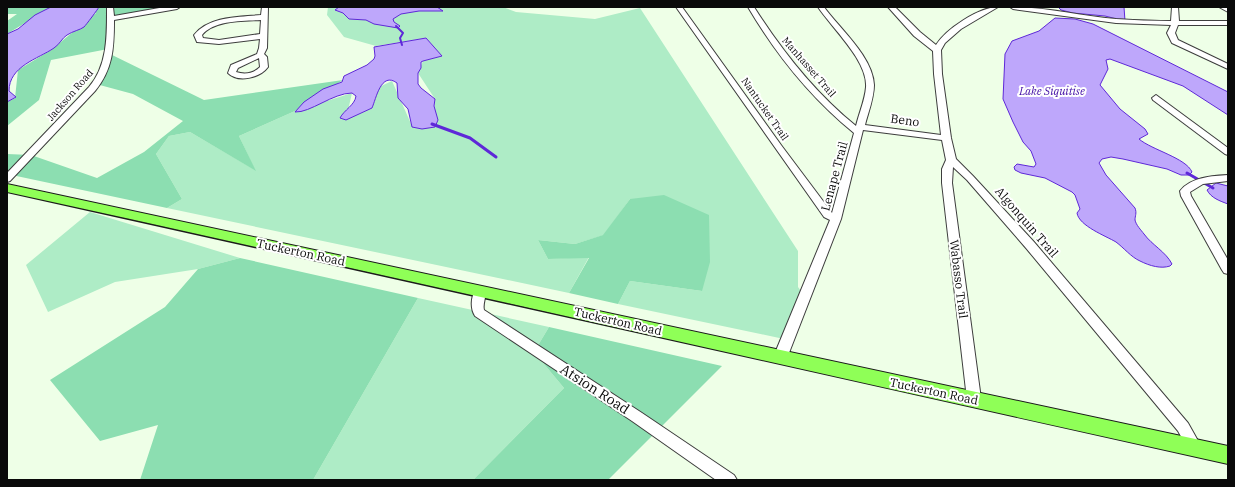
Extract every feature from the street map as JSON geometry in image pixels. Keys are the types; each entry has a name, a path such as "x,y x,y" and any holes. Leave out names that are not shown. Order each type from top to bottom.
{"main road":[{"name":"Tuckerton Road","path":"7,188 1228,455"}],"street":[{"name":"Jackson Road","path":"7,179 98,82 106,68 110,7"},
{"path":"110,20 177,7"},
{"path":"260,55 263,48 265,7"},
{"name":"Nantucket Trail","path":"679,7 828,215 836,219"},
{"name":"Manhasset Trail","path":"751,7 771,40 790,64 832,111 860,130"},
{"name":"Lenape Trail","path":"780,358 836,219 869,93 870,76 860,58 821,7"},
{"path":"891,7 917,34 937,50"},
{"path":"951,160 946,138 937,65 937,50 945,38 958,27 995,7"},
{"path":"1014,7 1116,21 1175,24 1228,23"},
{"path":"1175,7 1175,24 1171,34 1175,40 1226,65"},
{"path":"1222,7 1228,10"},
{"path":"264,36 210,42 200,40 198,35 206,27 220,23 265,17"},
{"path":"1156,98 1228,152"},
{"name":"Beno","path":"860,130 946,138"},
{"name":"Wabasso Trail","path":"951,160 946,169 947,183 974,399"},
{"name":"Algonquin Trail","path":"951,160 970,178 1030,245 1183,427 1195,448"},
{"path":"1228,178 1209,179 1197,183 1185,191 1186,196 1228,270"},
{"name":"Atsion Road","path":"480,291 477,307 479,313 637,417 729,480"}],"green space":[{"path":"7,7 51,7 7,34 7,21 17,14 7,14"},
{"path":"91,7 174,7 111,19 108,49 51,60 39,100 7,126 7,102 15,98 18,70 51,50 96,13"},
{"path":"328,7 503,7 516,12 595,19 640,8 798,251 798,287 807,299 784,339 618,304 630,281 702,291 630,199 604,235 575,244 538,240 548,259 589,257 569,293 167,208 182,199 156,154 169,136 190,132 255,170 239,136 295,111 352,93 346,119 372,108 379,87 392,81 412,126 432,128 435,99 418,73 423,61 442,56 426,38 376,46 344,37 327,15"},
{"path":"108,53 204,100 343,80 295,111 239,136 256,171 190,132 169,136 156,154 182,199 167,208 7,174 7,154 31,155 97,178 144,152 183,121 133,94 96,84"},
{"path":"664,195 709,215 710,262 702,291 630,281 618,304 569,293 589,258 548,259 538,240 575,244 603,235 630,199"},
{"path":"90,212 240,258 198,269 115,282 48,312 26,265"},
{"path":"240,258 418,298 313,480 140,480 158,425 100,441 50,380 165,307 198,269"},
{"path":"418,298 549,327 534,352 564,388 473,480 313,480"},
{"path":"549,327 722,366 608,480 473,480 564,388 534,352"}],"water":[{"path":"51,7 99,7 84,27 67,35 54,48 19,69 10,82 9,91 16,97 7,102 7,34 18,29 35,15"},
{"path":"339,7 437,7 443,11 419,11 401,14 393,19 394,22 400,26 398,28 374,24 366,20 349,19 343,13 335,10"},
{"path":"1058,7 1124,7 1125,21 1105,16 1073,13 1061,10"},
{"name":"Lake Siquitise","path":"1055,18 1075,19 1093,24 1228,92 1228,115 1183,86 1110,59 1106,60 1108,69 1100,85 1120,109 1145,129 1148,134 1139,139 1183,162 1192,172 1189,175 1181,175 1167,169 1111,157 1102,159 1099,163 1106,175 1135,208 1135,220 1137,226 1147,238 1163,252 1172,264 1170,266 1155,266 1137,259 1116,242 1094,230 1079,218 1077,213 1080,209 1075,195 1072,192 1045,178 1021,173 1015,170 1014,167 1017,164 1034,167 1036,164 1031,151 1023,142 1003,99 1005,54 1012,41 1039,31"},
{"path":"426,38 442,56 421,62 421,68 418,73 418,84 435,99 434,106 438,120 435,127 422,129 412,127 408,109 398,98 397,83 391,80 383,83 377,93 372,108 346,120 340,118 352,105 355,99 356,96 352,93 337,96 308,109 295,112 304,102 323,89 342,82 344,76 367,65 374,59 374,47"},
{"path":"1216,183 1228,186 1228,204 1213,197 1207,190"}],"waterway":[{"path":"396,26 403,33 400,38 402,45"},
{"path":"432,124 470,138 496,157"},
{"path":"1187,173 1213,188"}]}
